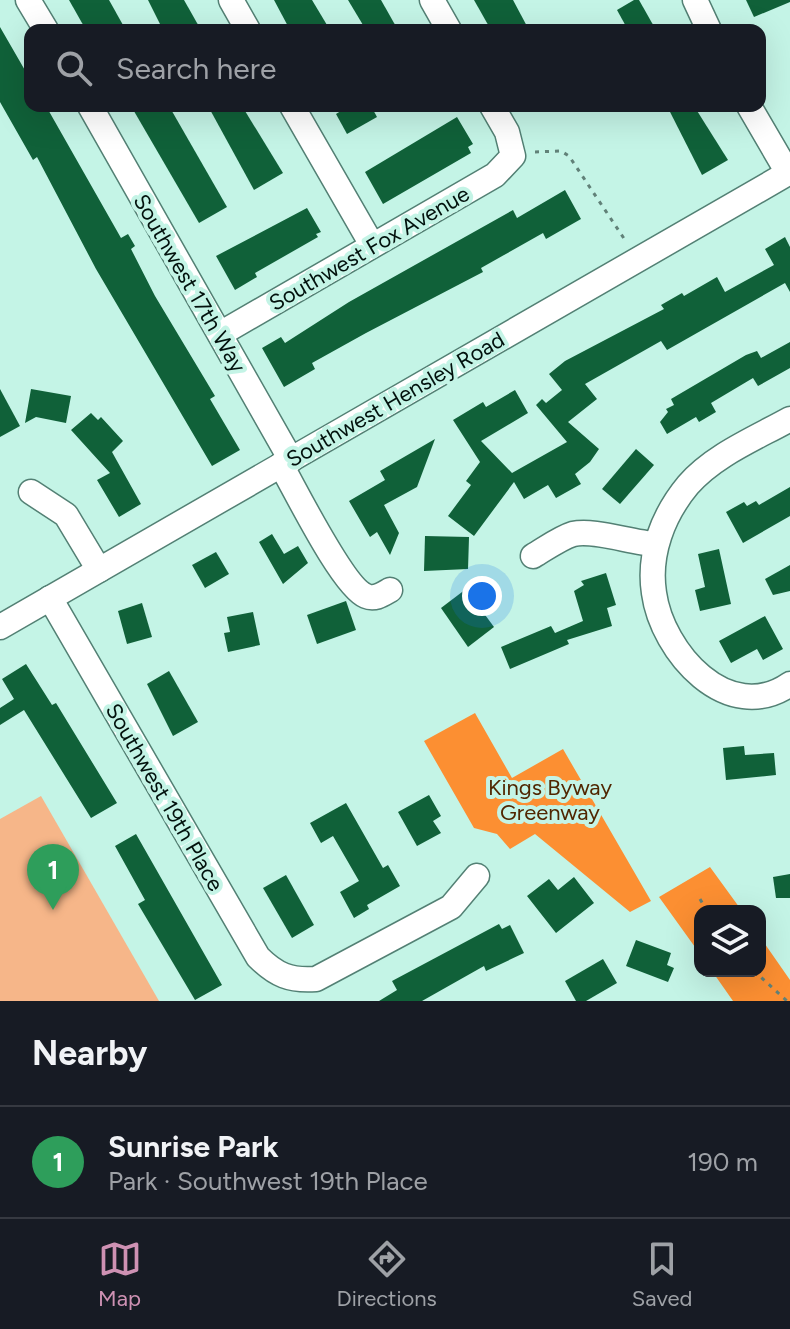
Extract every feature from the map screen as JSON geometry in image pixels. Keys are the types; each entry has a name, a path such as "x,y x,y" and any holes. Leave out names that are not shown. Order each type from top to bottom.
{"street":[{"path":"28,0 42,24"},
{"path":"231,0 245,24"},
{"path":"432,0 446,24"},
{"path":"695,0 706,24"},
{"name":"Southwest 17th Way","path":"93,112 220,334 343,572 367,597 376,597 390,590"},
{"path":"295,112 372,245"},
{"path":"495,112 507,132 513,156"},
{"path":"753,112 789,172"},
{"name":"Southwest Fox Avenue","path":"220,334 495,175 513,156"},
{"name":"Southwest Hensley Road","path":"0,627 789,172"},
{"path":"790,419 704,470 676,501 656,544 653,591 658,612 677,652 691,668 726,692 746,697 768,696 790,684"},
{"path":"31,492 66,515 99,570"},
{"path":"533,556 572,535 591,534 628,543 656,544"},
{"name":"Southwest 19th Place","path":"50,598 258,957 292,990"},
{"path":"292,990 451,907 477,876"}],"path":[{"path":"513,156 546,150 561,151 569,156 638,259"},
{"path":"700,899 704,905"},
{"path":"761,977 787,1001"}],"shaded area":[{"path":"41,796 159,1001 0,1001 0,819"}],"green space":[{"name":"Kings Byway Greenway","path":"475,713 512,778 563,749 651,901 630,912 535,834 510,849 497,834 474,828 424,741"},
{"path":"710,867 738,905 694,905 694,946 659,897"},
{"path":"766,946 790,980 790,1001 733,1001 716,977 766,977"}],"building":[{"path":"69,0 109,0 122,24 83,24"},
{"path":"148,0 184,0 198,24 160,24"},
{"path":"274,0 312,0 326,24 287,24"},
{"path":"348,0 381,0 395,24 362,24"},
{"path":"474,0 513,0 526,24 488,24"},
{"path":"639,0 653,24 625,24 617,10"},
{"path":"746,0 790,0 790,2 754,17"},
{"path":"0,27 24,69 24,112 49,112 121,238 128,234 135,246 131,249 155,296 215,396 210,399 240,450 212,466 96,269 37,157 33,160 0,102"},
{"path":"134,112 172,112 227,207 199,223"},
{"path":"211,112 246,112 283,173 254,190"},
{"path":"374,112 377,117 347,134 336,114"},
{"path":"670,112 698,112 728,160 702,175"},
{"path":"457,117 473,144 468,147 471,153 383,204 365,172"},
{"path":"565,190 581,219 546,239 543,233 481,268 483,272 312,363 315,369 284,387 262,348 281,337 285,343 349,302 513,210 517,218"},
{"path":"307,208 321,232 316,234 318,237 255,273 257,277 235,290 216,256"},
{"path":"785,237 790,247 790,292 785,283 667,350 661,341 585,384 597,399 568,422 599,449 590,462 575,474 581,484 556,498 548,485 524,499 514,482 474,536 448,516 471,485 466,481 480,462 453,420 483,402 486,407 515,390 528,413 481,441 512,473 567,442 536,405 542,399 546,403 562,390 549,374 565,361 664,309 661,305 682,293 684,296 717,277 725,292 774,265 765,249"},
{"path":"790,342 790,368 758,386 753,378 711,403 716,412 699,422 696,417 667,434 660,422 668,412 666,409 674,405 671,399 746,355 757,351 761,358"},
{"path":"0,389 20,426 0,437"},
{"path":"31,389 71,396 66,423 36,417 25,423"},
{"path":"91,413 98,420 101,417 123,441 112,452 141,504 119,517 97,480 110,473 71,430"},
{"path":"435,439 417,487 384,505 399,533 390,555 377,532 370,537 349,501 385,480 380,471"},
{"path":"636,449 654,465 620,504 602,489"},
{"path":"790,487 790,516 743,543 726,512 744,502 747,506 756,501 759,505"},
{"path":"272,534 284,554 298,546 308,563 283,584 259,542"},
{"path":"425,536 469,537 468,569 424,571"},
{"path":"719,549 731,604 700,611 695,590 705,587 698,554"},
{"path":"216,552 229,574 205,588 192,565"},
{"path":"790,565 790,591 773,595 765,579"},
{"path":"606,573 616,605 607,608 612,626 567,640 569,644 510,669 501,647 551,626 555,633 583,621 574,591 584,585 581,581"},
{"path":"466,589 494,627 468,647 441,608"},
{"path":"346,601 356,630 317,644 307,615"},
{"path":"142,603 152,637 127,644 118,611"},
{"path":"253,612 260,645 228,652 224,633 230,632 227,617"},
{"path":"765,616 783,649 763,660 757,649 731,663 719,641"},
{"path":"26,664 52,705 56,703 117,803 91,818 24,710 0,725 0,708 14,699 2,679"},
{"path":"169,671 198,722 173,736 147,684"},
{"path":"744,746 745,755 774,753 776,775 726,780 723,748"},
{"path":"429,795 441,816 433,821 441,833 417,846 398,812"},
{"path":"346,803 383,868 388,865 400,886 367,905 369,909 354,918 340,892 359,881 333,836 321,843 310,823"},
{"path":"136,834 222,985 195,1000 138,904 145,900 115,846"},
{"path":"790,874 790,898 776,898 773,877"},
{"path":"286,875 314,925 292,938 263,888"},
{"path":"574,877 594,903 556,933 527,896 549,879 558,890"},
{"path":"499,924 502,929 510,925 524,953 486,971 484,966 422,1001 379,1001 397,990 392,981"},
{"path":"636,940 671,953 667,965 674,968 668,982 626,966"},
{"path":"603,959 617,983 586,1001 576,1001 565,981"}],"place":[{"name":"Sunrise Park","path":"53,910"}]}
